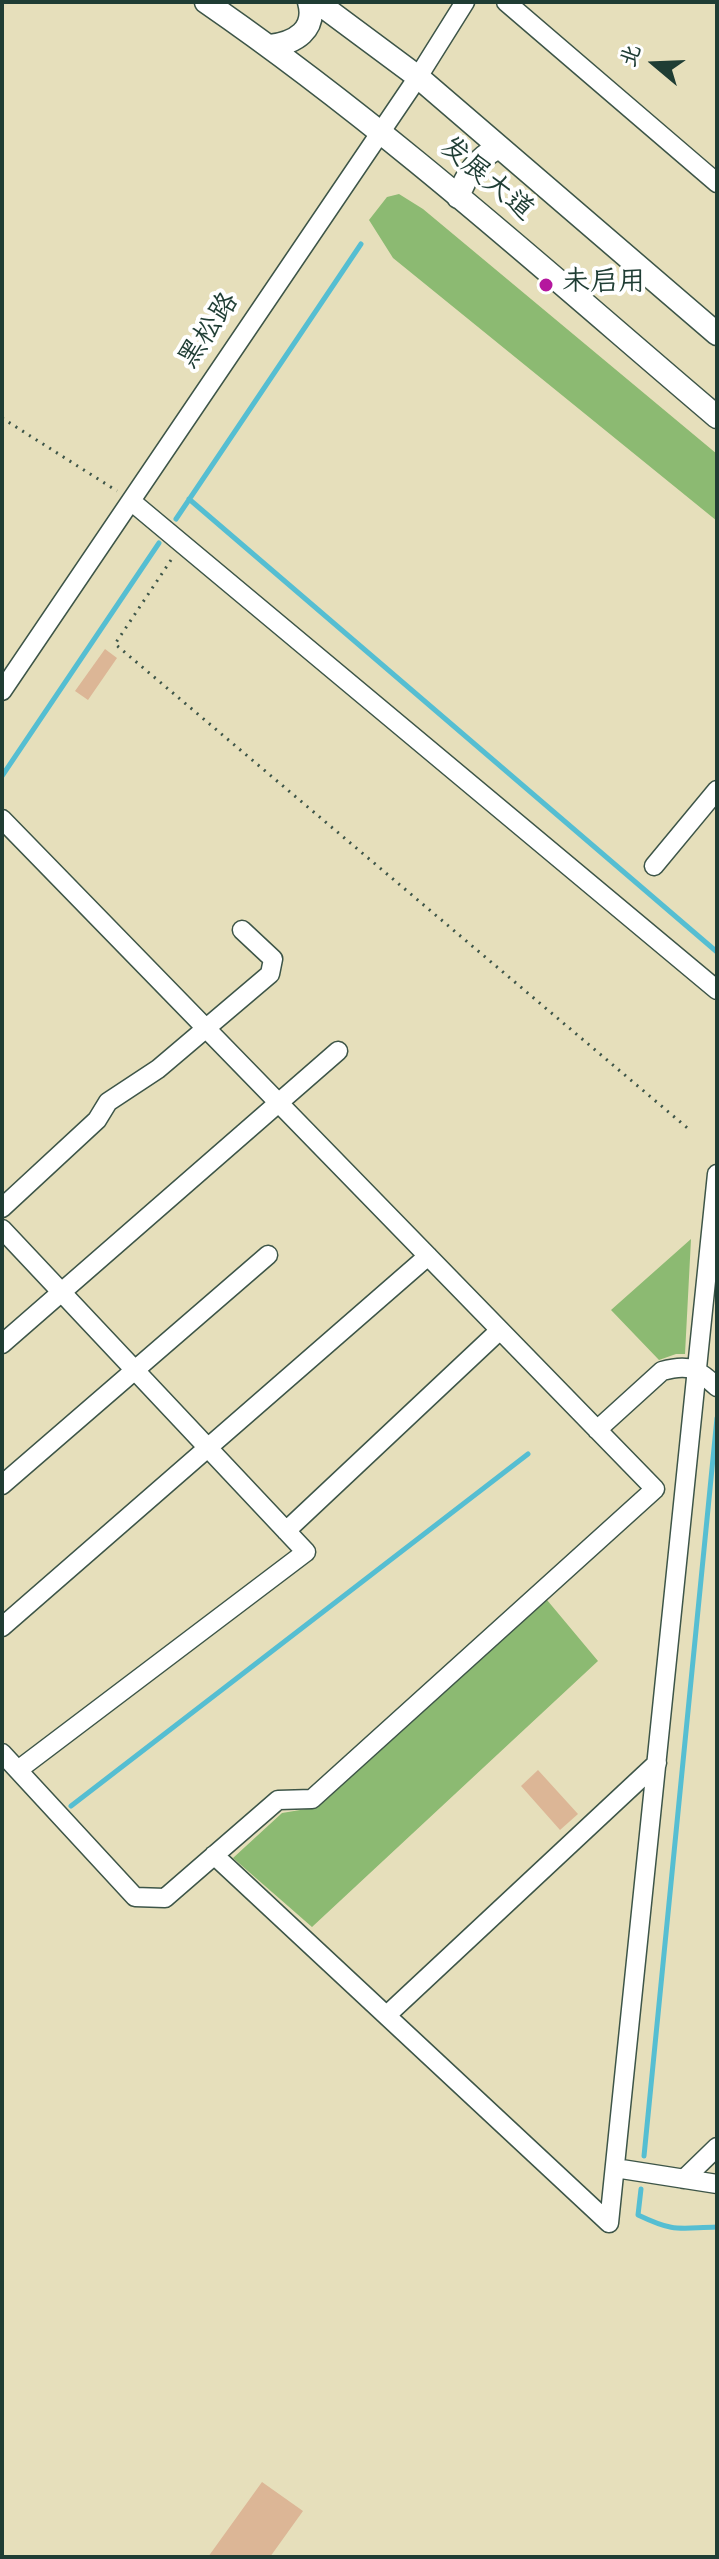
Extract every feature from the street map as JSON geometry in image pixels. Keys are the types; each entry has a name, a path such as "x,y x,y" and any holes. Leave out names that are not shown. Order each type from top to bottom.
{"main road":[{"name":"发展大道","path":"206,2 270,46 380,130 717,417"},
{"path":"270,46 285,44 305,32 312,12 309,2"},
{"name":"发展大道","path":"317,2 418,77 717,334"},
{"path":"458,197 474,165 499,147"}],"street":[{"name":"黑松路","path":"2,691 418,77 465,2"},
{"path":"506,2 717,183"},
{"path":"131,501 717,990"},
{"path":"654,866 717,790"},
{"path":"2,819 655,1489 312,1799 278,1800 165,1898 135,1897 2,1753"},
{"path":"2,1208 97,1120 108,1102 158,1069 270,974 273,959 242,930"},
{"path":"2,1344 338,1051"},
{"path":"214,1855 609,2223 717,1174"},
{"path":"2,1229 306,1552 18,1770"},
{"path":"2,1485 268,1255"},
{"path":"2,1627 428,1256"},
{"path":"286,1531 500,1330"},
{"path":"597,1430 662,1371 676,1367 697,1369 717,1387"},
{"path":"387,2015 657,1763"},
{"path":"684,2179 717,2147"},
{"path":"615,2168 717,2184"}],"path":[{"path":"2,418 68,457 131,501"},
{"path":"183,544 115,644 691,1131"}],"green space":[{"path":"399,194 423,209 717,454 717,521 393,258 369,220 387,197"},
{"path":"691,1239 685,1354 659,1360 611,1310"},
{"path":"547,1600 598,1661 312,1927 233,1858 282,1813 318,1807"}],"building":[{"path":"105,649 117,658 88,700 75,691"},
{"path":"538,1770 578,1814 560,1830 521,1786"},
{"path":"262,2482 303,2511 270,2557 208,2557"}],"waterway":[{"path":"176,519 361,244"},
{"path":"189,499 717,952"},
{"path":"2,776 159,543"},
{"path":"644,2156 717,1418"},
{"path":"71,1806 528,1454"},
{"path":"641,2189 638,2215 669,2227 717,2227"}],"place":[{"name":"未启用","path":"546,285"}]}
